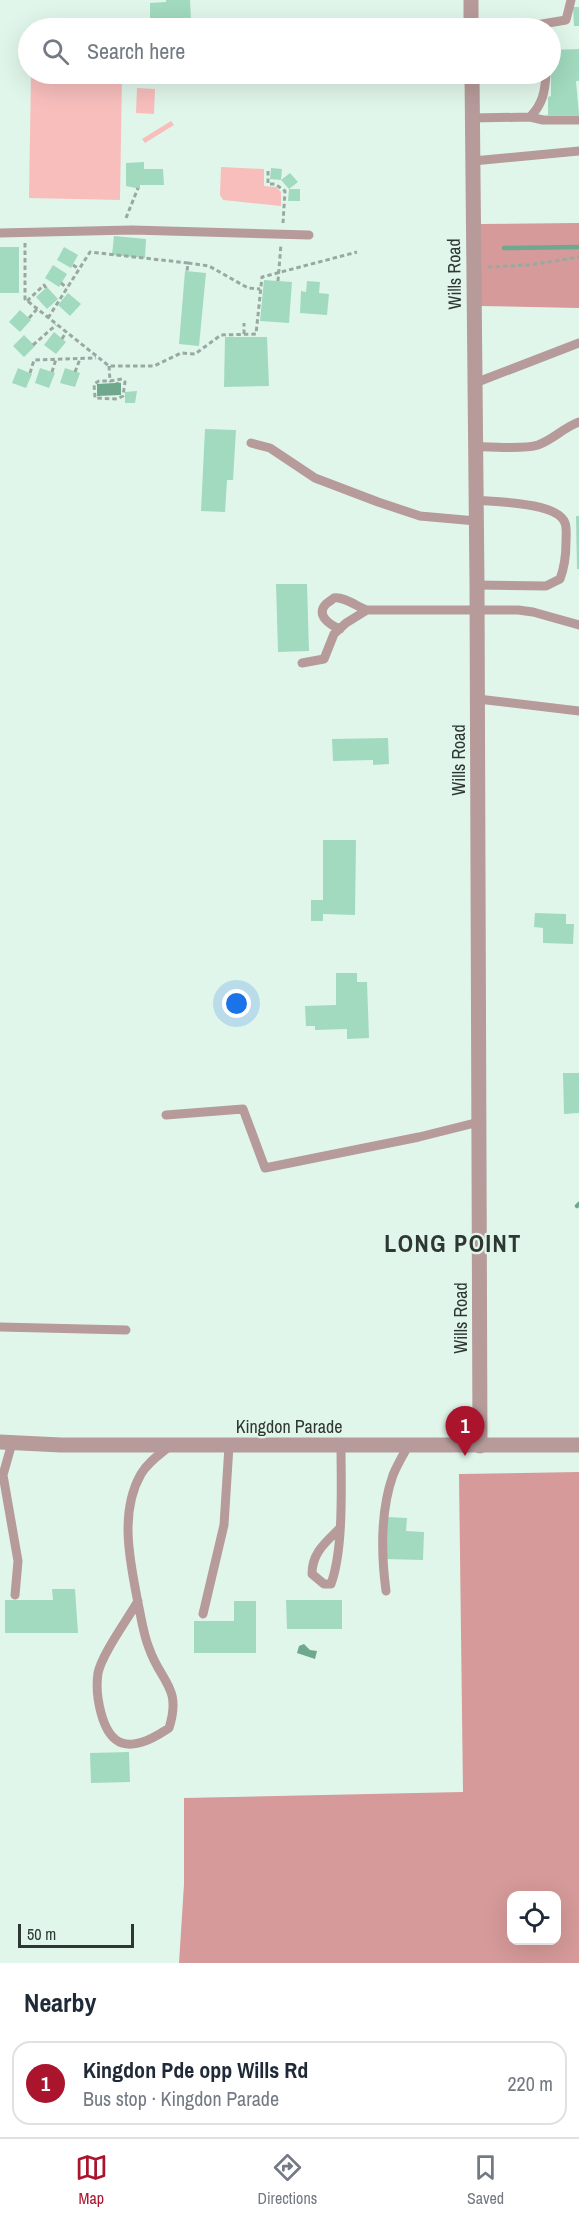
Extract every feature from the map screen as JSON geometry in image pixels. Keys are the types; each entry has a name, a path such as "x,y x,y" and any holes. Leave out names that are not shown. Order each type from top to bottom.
{"street":[{"path":"471,0 471,18"},
{"name":"Wills Road","path":"472,84 478,699 480,1446"},
{"name":"Kingdon Parade","path":"6,1442 170,1446 579,1445"}],"lane":[{"path":"561,21 566,20 571,0"},
{"path":"530,117 539,108 545,93 545,84"},
{"path":"472,118 530,117 543,120 579,120"},
{"path":"473,161 579,151"},
{"path":"0,234 120,231 309,235"},
{"path":"475,383 579,344"},
{"path":"476,447 535,446 552,439 563,428 579,422"},
{"path":"251,443 270,448 315,478 378,502 420,516 476,521"},
{"path":"476,500 537,506 560,516 566,523 565,567 560,579 546,586 477,585"},
{"path":"339,629 324,619 322,613 324,606 334,598 343,599 367,610 518,610 579,625"},
{"path":"302,663 324,658 334,634 367,610"},
{"path":"478,699 579,711"},
{"path":"165,1115 243,1109 265,1168 419,1137 479,1122"},
{"path":"0,1327 126,1330"},
{"path":"6,1442 3,1476 18,1561 15,1595"},
{"path":"138,1601 98,1672 97,1694 101,1716 111,1737 123,1744 138,1743 169,1728 174,1713 173,1695 150,1652 138,1601 128,1532 130,1505 140,1477 149,1463 170,1446"},
{"path":"203,1614 224,1525 229,1446"},
{"path":"339,1529 316,1552 312,1564 312,1574 324,1584 331,1584 337,1560 339,1529 341,1446"},
{"path":"386,1591 382,1556 388,1492 393,1474 408,1446"}],"path":[{"path":"120,231 138,188"},
{"path":"25,232 25,299 109,366 154,366 181,353 195,354 221,335 256,334 261,280 265,276 357,252"},
{"path":"48,318 90,252 210,266 248,288 260,289"},
{"path":"474,268 530,265 579,257"},
{"path":"188,263 188,271"},
{"path":"73,265 79,269"},
{"path":"61,283 67,288"},
{"path":"27,301 44,285 46,288"},
{"path":"29,318 37,309"},
{"path":"244,323 244,334"},
{"path":"33,345 56,324"},
{"path":"62,339 66,332"},
{"path":"30,373 34,360 98,358"},
{"path":"52,372 56,359"},
{"path":"75,372 80,359"},
{"path":"109,366 110,381"},
{"path":"122,379 125,382 123,396 117,399 95,398 94,384 99,381 110,381 122,379"}],"shaded area":[{"path":"31,84 122,84 120,200 29,198"},
{"path":"137,88 155,89 154,114 136,113"},
{"path":"171,121 174,125 145,143 142,139"},
{"path":"221,167 264,169 264,186 276,187 281,192 281,206 223,200 220,195"},
{"path":"579,223 579,308 480,306 481,224"},
{"path":"121,383 121,395 97,396 97,384"},
{"path":"579,1472 579,1963 179,1963 184,1884 184,1798 463,1792 459,1474"},
{"path":"304,1644 310,1650 317,1651 315,1659 297,1653 299,1646"}],"building":[{"path":"166,0 190,0 191,18 150,18 150,3 166,2"},
{"path":"573,7 579,7 579,26 574,26"},
{"path":"579,49 579,81 576,81 579,115 548,115 551,84 561,84 561,50"},
{"path":"144,162 144,169 163,169 164,185 140,185 140,189 126,186 126,163"},
{"path":"271,168 282,169 281,180 270,179"},
{"path":"290,173 298,182 289,189 281,180"},
{"path":"289,189 300,189 300,201 288,201"},
{"path":"114,236 146,239 145,258 112,255"},
{"path":"0,247 19,247 19,293 0,293"},
{"path":"64,247 78,255 71,268 57,260"},
{"path":"53,265 67,274 59,287 45,278"},
{"path":"185,271 206,273 199,346 179,344"},
{"path":"264,280 292,282 289,323 260,321"},
{"path":"307,281 320,282 319,293 329,294 327,315 300,313 301,291 306,292"},
{"path":"47,287 58,299 47,309 36,297"},
{"path":"68,293 81,304 70,316 58,305"},
{"path":"20,310 31,320 20,332 9,322"},
{"path":"54,332 66,342 56,354 44,345"},
{"path":"24,335 35,346 24,357 13,346"},
{"path":"225,337 267,337 269,386 224,387"},
{"path":"18,368 32,374 26,388 12,383"},
{"path":"40,368 55,373 49,388 35,383"},
{"path":"65,368 80,373 75,387 60,383"},
{"path":"137,391 135,403 125,403 125,392"},
{"path":"205,429 236,430 233,480 227,480 225,512 201,511"},
{"path":"576,516 579,516 579,569 577,569"},
{"path":"276,584 307,584 309,651 278,652"},
{"path":"388,738 389,764 373,765 373,760 333,761 332,739"},
{"path":"323,840 356,840 355,915 323,914 323,921 311,921 311,900 323,900"},
{"path":"535,913 566,914 566,924 574,924 573,944 543,943 543,928 534,927"},
{"path":"336,973 357,973 357,982 367,982 369,1038 347,1039 347,1029 315,1030 315,1026 306,1026 305,1006 336,1005"},
{"path":"563,1073 579,1073 579,1113 564,1114"},
{"path":"386,1517 407,1518 406,1531 424,1532 423,1560 384,1559"},
{"path":"52,1589 75,1589 78,1633 5,1633 5,1600 53,1600"},
{"path":"286,1600 342,1600 342,1629 287,1629"},
{"path":"234,1601 256,1601 256,1653 194,1653 194,1621 234,1621"},
{"path":"129,1752 130,1782 91,1783 90,1753"}],"waterway":[{"path":"504,248 579,247"}],"place":[{"name":"Kingdon Pde opp Wills Rd","path":"465,1456"}],"district":[{"name":"LONG POINT","path":"453,1243"}]}
